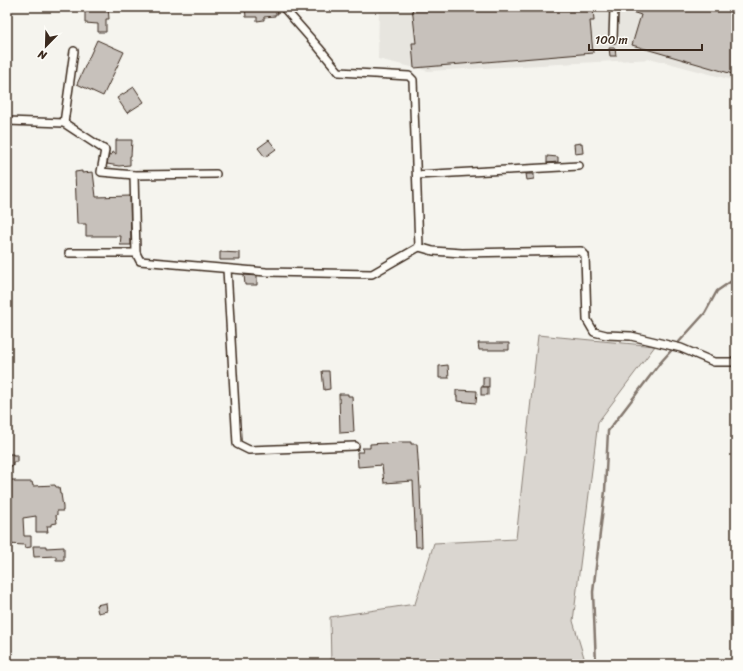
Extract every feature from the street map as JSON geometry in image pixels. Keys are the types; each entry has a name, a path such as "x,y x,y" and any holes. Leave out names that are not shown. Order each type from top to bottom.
{"street":[{"path":"283,7 339,72 409,76 413,80 419,247"},
{"path":"613,39 614,7"},
{"path":"64,123 74,51"},
{"path":"7,121 64,123 105,150 101,172 134,175 216,174"},
{"path":"417,175 579,166"},
{"path":"134,175 136,253 140,261 266,272 372,274 419,247 433,251 462,253 581,251 585,254 587,320 594,332 606,335 631,336 681,348 714,362 736,362"},
{"path":"69,253 136,253"},
{"path":"227,269 237,444 249,450 355,446"}],"shaded area":[{"path":"379,7 736,7 736,81 653,59 428,71 378,59"},
{"path":"538,335 655,346 598,422 573,621 586,664 331,664 330,617 415,604 434,543 516,539"}],"building":[{"path":"85,7 108,7 109,19 106,19 106,32 98,32 98,24 85,23"},
{"path":"245,7 277,7 278,14 275,14 275,16 264,17 264,20 257,21 257,17 246,17"},
{"path":"412,7 452,7 452,9 478,7 593,7 594,21 590,21 593,53 414,68 412,43 416,43"},
{"path":"633,7 736,7 736,75 632,45 641,15 632,12"},
{"path":"97,40 124,52 103,96 77,84"},
{"path":"609,48 615,48 616,56 610,56"},
{"path":"134,87 144,102 127,113 117,98"},
{"path":"116,140 132,140 130,165 119,166 107,164 109,154 111,155 112,152 116,154"},
{"path":"269,140 276,149 265,157 258,148"},
{"path":"582,143 583,153 575,154 574,144"},
{"path":"547,156 558,157 558,162 547,163"},
{"path":"82,171 82,173 93,172 96,197 130,196 131,245 120,245 121,236 86,236 86,224 77,224 75,172"},
{"path":"526,174 534,174 534,179 527,180"},
{"path":"220,252 240,253 240,260 220,260"},
{"path":"244,275 257,276 257,285 245,285"},
{"path":"478,343 509,343 509,350 479,350"},
{"path":"448,365 449,378 439,378 439,366"},
{"path":"322,371 329,371 330,389 324,390"},
{"path":"483,377 489,377 489,387 483,387"},
{"path":"481,387 488,387 488,395 481,395"},
{"path":"456,390 477,391 476,403 457,401"},
{"path":"339,394 348,394 348,396 352,396 354,432 340,433"},
{"path":"411,442 411,444 417,444 422,547 416,547 413,481 384,483 382,465 358,467 357,452 363,452 362,448 370,448 370,444"},
{"path":"7,454 17,455 17,462 13,462 13,466 7,466"},
{"path":"7,480 15,480 15,482 32,482 33,486 55,485 56,487 59,487 63,511 57,511 57,523 47,526 48,532 36,532 36,516 23,518 24,536 31,536 31,547 25,548 25,545 7,544"},
{"path":"33,546 46,546 46,548 64,547 64,560 56,560 56,556 34,557"},
{"path":"106,603 107,611 98,613 96,605"}],"waterway":[{"path":"596,664 593,592 605,491 608,431 660,363 705,313 717,291 736,278"}]}
